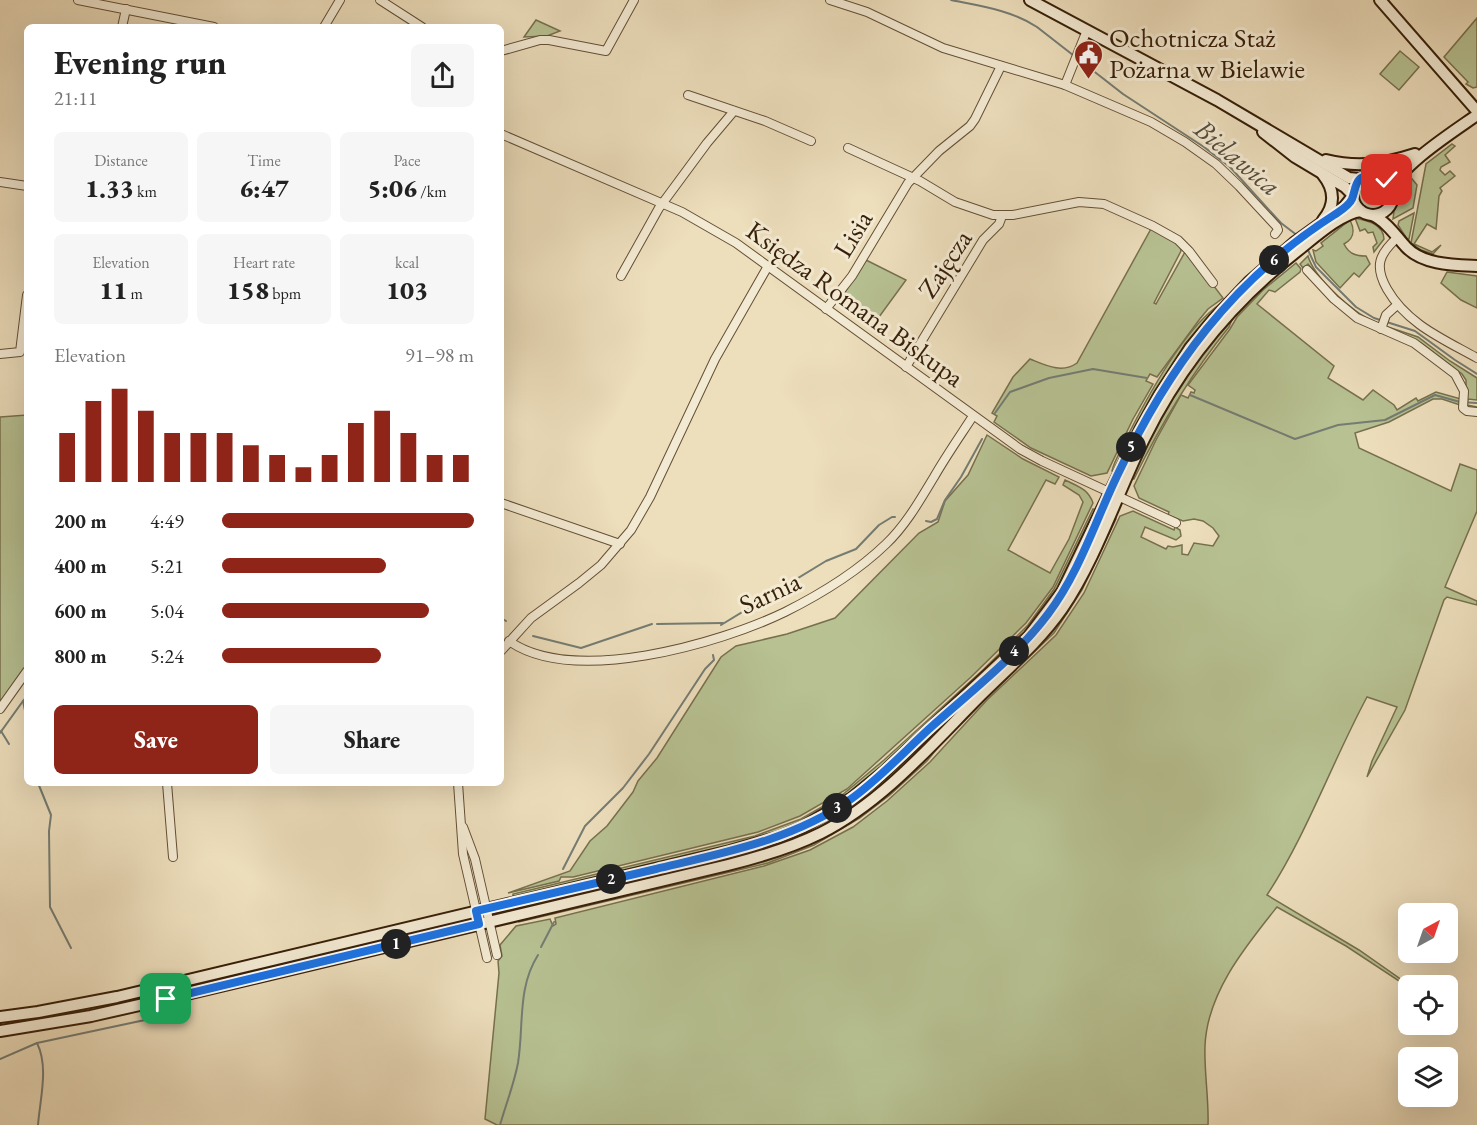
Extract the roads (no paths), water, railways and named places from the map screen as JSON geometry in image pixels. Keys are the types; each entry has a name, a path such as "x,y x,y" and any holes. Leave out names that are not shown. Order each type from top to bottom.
{"main road":[{"path":"1030,0 1174,76 1348,178 1359,179 1368,175 1379,175 1437,144"},
{"path":"1380,0 1477,113 1397,179 1392,190"},
{"path":"1247,118 1288,152 1345,187 1361,211 1380,219 1412,252 1426,259 1477,266"},
{"path":"1314,157 1338,163 1366,166 1415,154"},
{"path":"1308,238 1330,210 1332,198 1330,186 1320,171"},
{"path":"1372,215 1380,214 1389,207 1393,199 1387,180 1379,175"},
{"path":"1320,223 1344,207 1359,179"},
{"path":"1389,207 1398,237"},
{"path":"0,1031 91,1016 759,857 801,842 849,816 876,796 915,761 1041,636 1072,591 1149,412 1190,348 1214,319 1242,288 1308,238 1351,213 1361,211"},
{"path":"0,1017 117,997 755,844 803,827 842,805 884,772 992,673 1038,626 1069,580 1113,495"}],"street":[{"path":"78,0 122,6 201,24"},
{"path":"326,24 340,0"},
{"path":"380,0 417,24"},
{"path":"504,50 549,39 606,51 634,0"},
{"path":"830,0 867,12 943,48 1065,85 1142,117 1194,147 1239,186 1277,227 1275,234"},
{"path":"122,6 122,24"},
{"path":"1065,85 1075,55 1087,30"},
{"name":"Lisia","path":"826,309 852,276 913,178 939,151 970,126 1001,66"},
{"path":"688,95 765,121 811,141"},
{"path":"621,276 662,203 734,111"},
{"name":"Księdza Romana Biskupa","path":"504,135 712,227 1029,455 1176,523"},
{"path":"848,148 913,178 955,202 985,213 1002,216 1079,202 1104,204 1178,240 1214,283"},
{"path":"0,183 24,186"},
{"name":"Zajęcza","path":"906,367 983,240 999,224 1002,216"},
{"path":"1398,237 1384,250 1379,267 1384,284 1397,305 1415,322 1477,358"},
{"path":"504,646 537,613 592,573 620,543 644,509 706,377 768,266"},
{"path":"1307,270 1354,316 1383,324 1417,345 1454,373 1463,389 1466,411 1477,412"},
{"path":"1383,324 1397,305"},
{"path":"0,354 20,352 24,319"},
{"name":"Sarnia","path":"504,646 554,658 586,661 641,657 717,639 785,612 846,578 888,542 910,514 973,416"},
{"path":"504,504 620,543"},
{"path":"0,709 24,675"},
{"path":"167,786 173,856"},
{"path":"458,786 462,823 475,859 487,958"},
{"path":"484,923 498,955"}],"waterway":[{"name":"Bielawica","path":"951,0 1017,16 1037,27 1123,94 1204,147 1230,167 1281,223 1298,236"},
{"name":"Bielawica","path":"1307,248 1316,267 1356,307 1374,318 1415,331 1477,374"},
{"path":"995,413 1010,392 1049,378 1093,369 1147,378"},
{"path":"1190,395 1295,439 1338,425 1385,420 1435,395 1460,402 1477,403"},
{"path":"926,521 931,522 937,519 945,500 982,439"},
{"path":"721,625 826,561 856,549 879,525 895,517"},
{"path":"657,624 723,623"},
{"path":"533,636 581,648 652,624"},
{"path":"563,869 585,826 623,788 649,754 705,669 714,660 713,655"},
{"path":"24,700 24,706"},
{"path":"0,733 23,701"},
{"path":"1,731 9,744"},
{"path":"39,786 51,815 49,831 50,907 71,948"},
{"path":"541,947 554,922"},
{"path":"500,1125 518,1063 524,994 531,968 538,955"},
{"path":"0,1059 37,1043 159,1017"},
{"path":"37,1043 41,1052 43,1073 38,1125"}],"place":[{"name":"Ochotnicza Staż Pożarna w Bielawie","path":"1088,80"}]}
